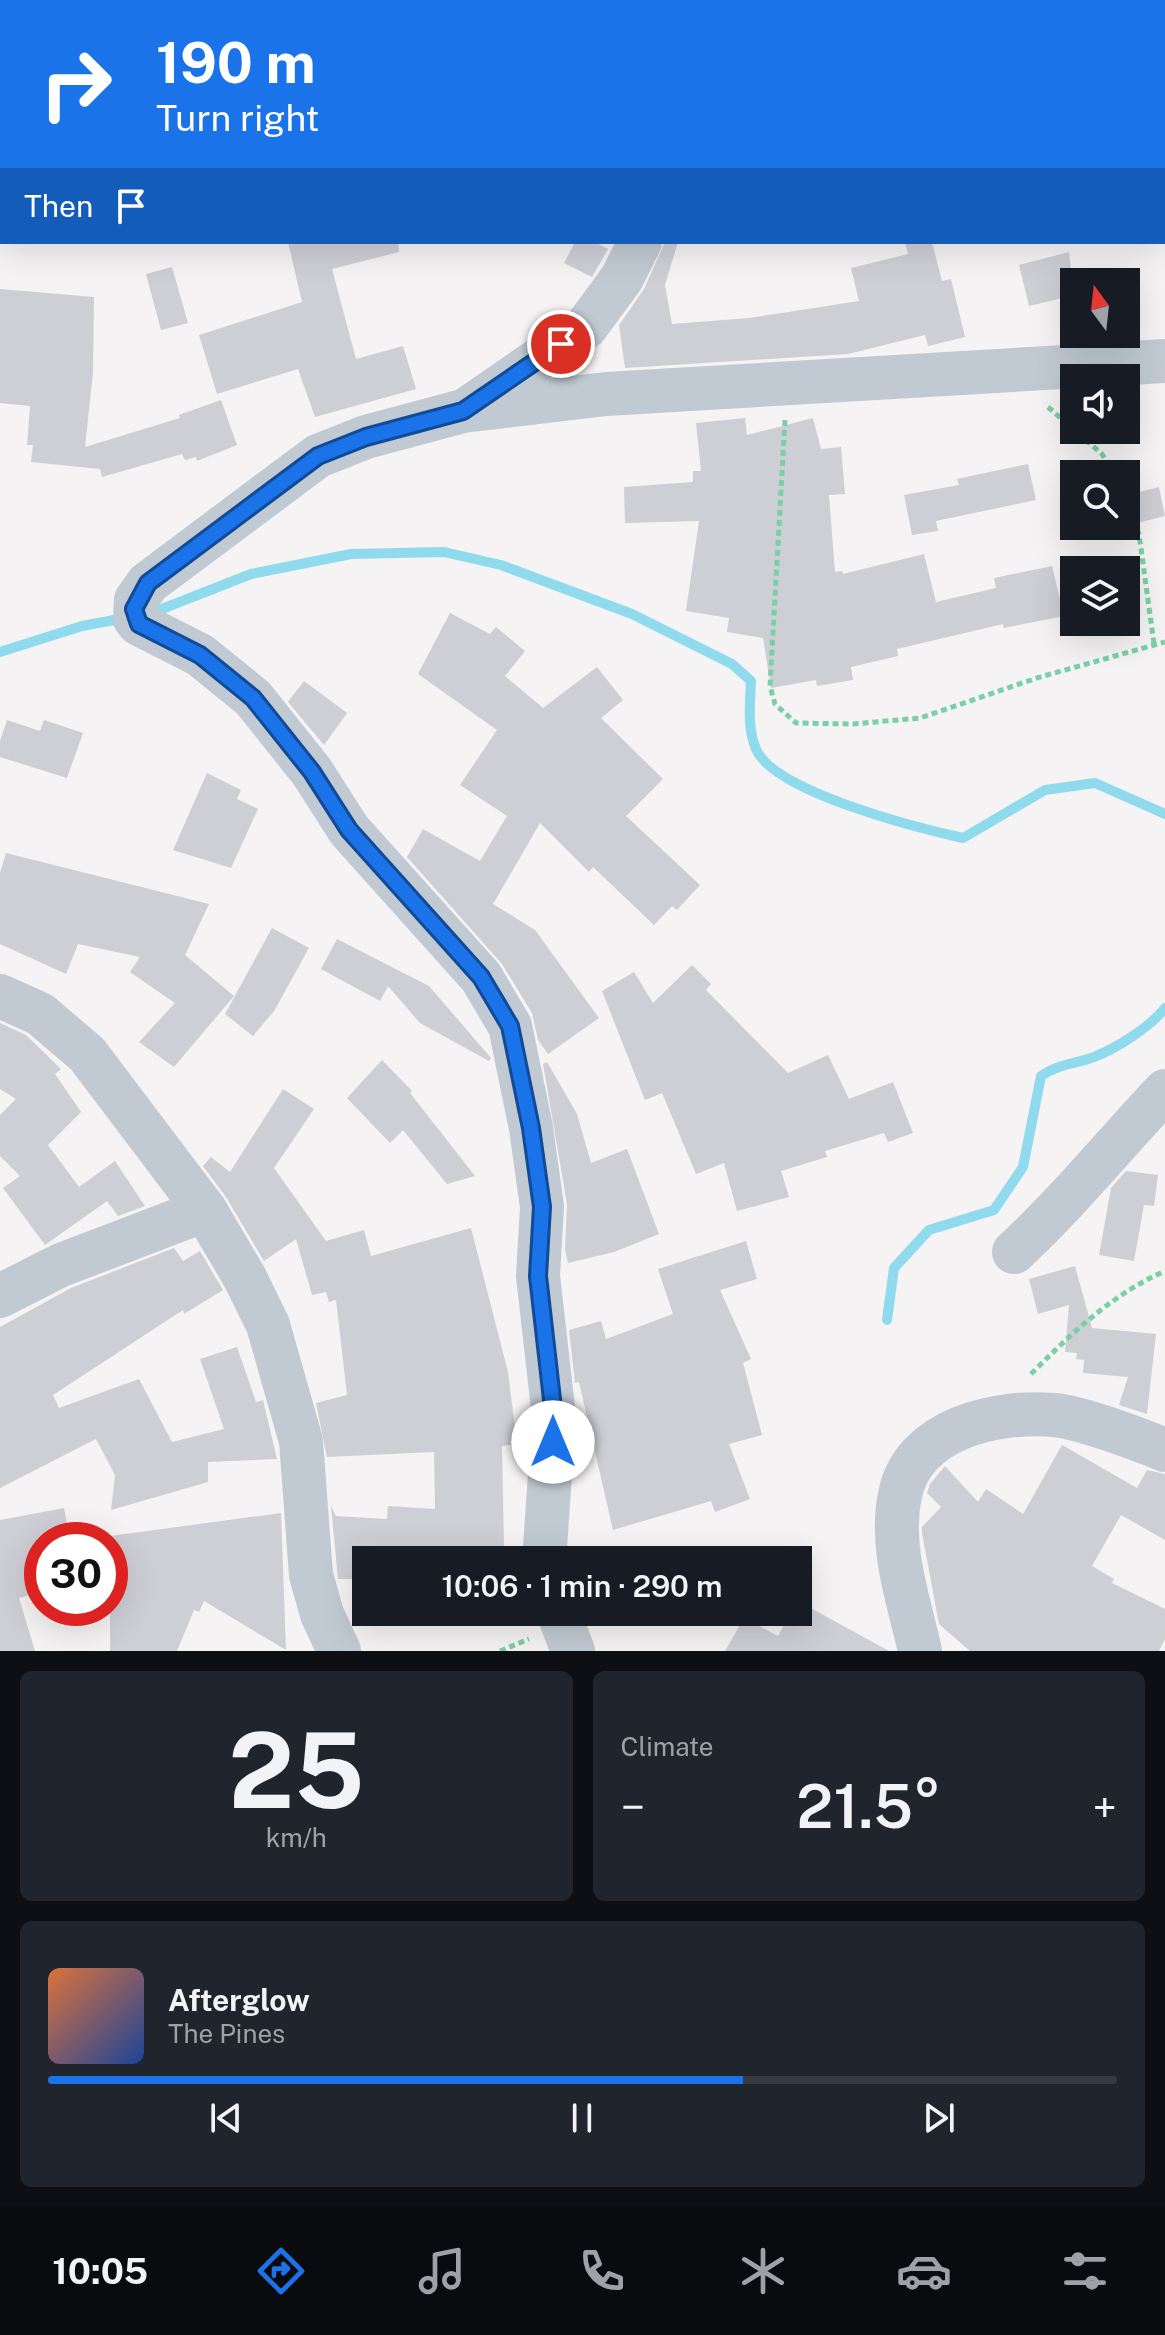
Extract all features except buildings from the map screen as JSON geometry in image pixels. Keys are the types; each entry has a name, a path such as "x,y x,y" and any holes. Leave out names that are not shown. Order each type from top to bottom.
{"street":[{"path":"463,411 586,327 622,278 639,244"},
{"path":"586,327 606,394"},
{"path":"545,1546 554,1417 538,1276 542,1207 531,1128 510,1026 481,977 349,830 312,772 253,698 200,655 139,624 134,609 148,583 318,456 366,437 463,411 606,394 1165,361"},
{"path":"0,996 40,1014 87,1054 205,1210 245,1278 272,1338 301,1441 311,1575 322,1614 339,1651"},
{"path":"1014,1252 1068,1202 1114,1144 1165,1091"},
{"path":"0,1296 61,1265 205,1210"},
{"path":"920,1651 897,1547 900,1493 915,1461 935,1441 987,1418 1056,1415 1165,1450"},
{"path":"563,1626 573,1651"}],"path":[{"path":"1008,370 1106,460"},
{"path":"787,383 770,686 775,704 796,723 853,724 920,718 1165,642"},
{"path":"1140,540 1154,644"},
{"path":"987,1418 1076,1328 1118,1295 1165,1271"}],"waterway":[{"path":"149,614 251,574 351,554 444,552 501,565 632,614 732,664 751,681 751,733 756,749 768,765 790,780 849,806 963,838 1045,790 1095,783 1165,814"},
{"path":"0,652 82,626 125,618"},
{"path":"887,1320 894,1268 929,1230 994,1210 1023,1167 1041,1076 1113,1048 1142,1029 1165,1008"}],"route":[{"path":"553,1442 550,1367 541,1322 538,1276 542,1207 531,1128 510,1026 481,977 349,830 312,772 253,698 225,672 200,655 139,624 134,609 136,600 148,583 318,456 366,437 463,411 561,344"}]}
